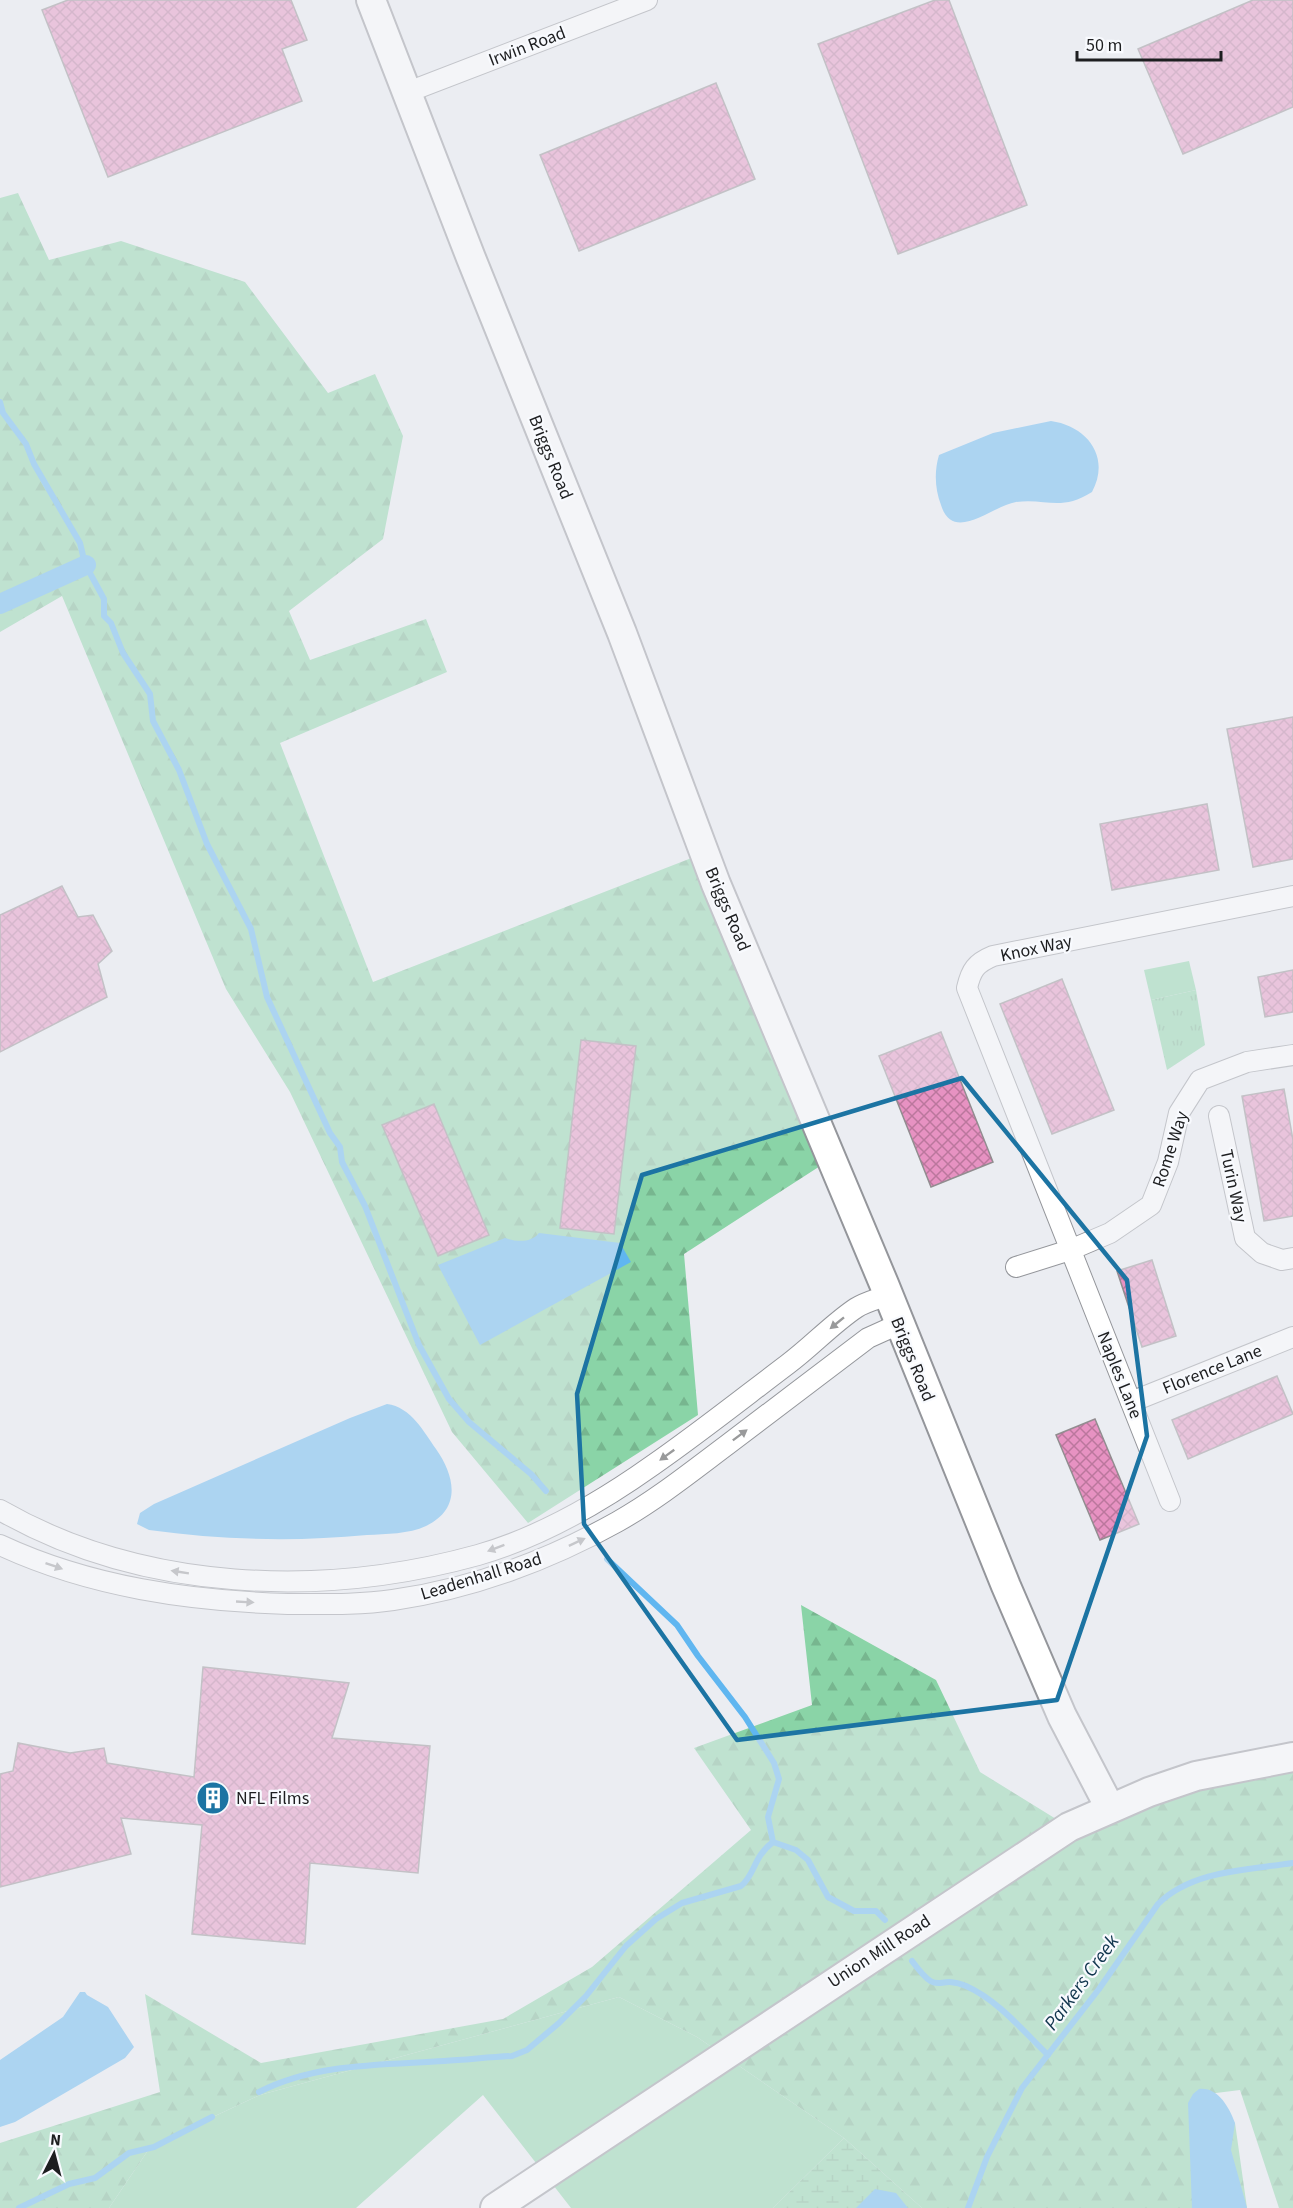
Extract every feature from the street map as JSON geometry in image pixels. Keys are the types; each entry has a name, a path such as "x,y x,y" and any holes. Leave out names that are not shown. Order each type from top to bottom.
{"street":[{"name":"Briggs Road","path":"371,0 622,633 716,884 1062,1716 1110,1808"},
{"name":"Irwin Road","path":"408,92 647,0"},
{"name":"Knox Way","path":"1070,1250 971,1003 967,988 970,972 980,961 993,956 1293,896"},
{"name":"Rome Way","path":"1016,1267 1070,1250 1110,1233 1151,1206 1168,1162 1179,1113 1200,1080 1246,1062 1293,1055"},
{"name":"Turin Way","path":"1220,1116 1245,1238 1262,1253 1282,1260 1293,1258"},
{"name":"Naples Lane","path":"1070,1250 1170,1501"},
{"name":"Leadenhall Road","path":"0,1510 19,1521 100,1553 172,1571 208,1576 279,1581 348,1580 444,1564 475,1556 529,1535 605,1497 671,1452 787,1365 858,1307 888,1295"},
{"name":"Leadenhall Road","path":"0,1545 46,1563 113,1584 218,1601 358,1603 392,1600 460,1586 526,1565 617,1522 673,1486 868,1338 899,1324"},
{"name":"Florence Lane","path":"1131,1402 1293,1337"},
{"name":"Union Mill Road","path":"495,2208 1069,1827 1110,1808 1196,1776 1293,1757"}],"highlighted area":[{"path":"962,1078 1127,1280 1147,1436 1057,1700 737,1740 584,1524 577,1394 642,1175"}],"green space":[{"path":"18,193 49,260 121,241 245,282 328,393 375,374 403,436 383,539 289,611 310,660 426,619 447,672 280,743 373,982 712,850 831,1159 684,1254 698,1415 528,1523 452,1432 290,1092 226,989 62,596 0,632 0,198"},
{"path":"1189,961 1196,990 1151,1000 1144,970"},
{"path":"1196,990 1205,1045 1167,1070 1151,1000"},
{"path":"801,1605 936,1680 980,1772 1069,1827 1293,1763 1293,2208 1279,2208 1240,2090 1192,2096 1235,2123 1247,2208 922,2208 844,2138 697,2037 619,1997 260,2095 151,2146 109,2208 0,2208 0,2143 160,2092 145,1994 261,2063 503,2019 592,1967 751,1830 694,1748 812,1705"},
{"path":"619,1997 697,2037 844,2138 773,2208 571,2208 483,2095 356,2208 109,2208 151,2146 260,2095"},
{"path":"844,2138 922,2208 773,2208"}],"water":[{"path":"1051,421 1075,429 1092,445 1099,467 1092,492 1081,498 1062,503 1016,502 964,522 954,522 947,516 936,487 939,455 993,433"},
{"path":"539,1233 620,1243 631,1262 480,1345 438,1265 505,1238 524,1241 532,1239"},
{"path":"387,1404 403,1410 416,1421 443,1459 448,1470 452,1491 450,1501 438,1519 426,1526 397,1533 285,1539 231,1538 176,1533 149,1530 137,1524 140,1513 154,1504"},
{"path":"80,1992 85,1992 108,2007 134,2047 125,2058 15,2122 0,2127 0,2060 63,2017"},
{"path":"1199,2089 1212,2091 1222,2099 1235,2123 1231,2150 1247,2208 1192,2208 1188,2103"},
{"path":"875,2189 896,2193 908,2208 856,2208"}],"building":[{"path":"68,0 291,0 307,40 282,49 302,101 108,177 42,10"},
{"path":"935,0 949,0 1027,205 898,254 818,44"},
{"path":"1253,0 1293,0 1293,107 1183,154 1138,49"},
{"path":"716,83 755,179 579,251 540,155"},
{"path":"1293,717 1293,859 1253,867 1227,729"},
{"path":"1207,804 1219,870 1112,890 1100,824"},
{"path":"62,886 78,917 93,915 112,951 98,964 107,997 0,1052 0,915"},
{"path":"1293,970 1293,1012 1265,1017 1258,977"},
{"path":"1062,979 1114,1110 1052,1134 1000,1004"},
{"path":"941,1032 993,1162 931,1187 879,1056"},
{"path":"581,1040 636,1046 614,1234 560,1228"},
{"path":"1284,1089 1293,1140 1293,1216 1264,1221 1242,1096"},
{"path":"434,1104 489,1235 438,1256 382,1125"},
{"path":"1152,1260 1176,1336 1142,1347 1117,1271"},
{"path":"1277,1376 1293,1414 1188,1459 1172,1420"},
{"path":"1095,1419 1139,1524 1100,1540 1056,1435"},
{"name":"NFL Films","path":"203,1667 349,1683 332,1738 430,1746 418,1873 310,1863 305,1944 192,1934 202,1825 121,1818 131,1854 0,1887 0,1774 13,1771 18,1743 70,1753 104,1748 107,1763 194,1777"}],"waterway":[{"path":"0,402 3,413 26,444 34,464 80,543 85,564 104,599 104,616 111,623 123,653 150,694 153,721 179,770 207,844 251,929 267,997 330,1133 340,1147 342,1162 365,1206 419,1345 449,1399 469,1422 531,1474 546,1491"},
{"path":"0,604 86,565"},
{"path":"607,1559 677,1625 745,1717 774,1763 779,1779 768,1817 773,1842 796,1850 808,1860 828,1897 854,1911 876,1911 885,1920"},
{"path":"259,2092 303,2075 349,2067 512,2056 527,2050 586,1996 626,1946 656,1919 682,1903 741,1886 746,1882 766,1848 773,1842"},
{"name":"Parkers Creek","path":"968,2208 987,2157 1022,2088 1099,1989 1158,1904 1187,1884 1204,1878 1221,1873 1293,1863"},
{"path":"912,1961 921,1973 934,1983 956,1983 989,1999 1048,2055"},
{"path":"19,2208 69,2184 95,2178 129,2153 154,2147 212,2117"}],"place":[{"name":"NFL Films","path":"213,1798"}]}
